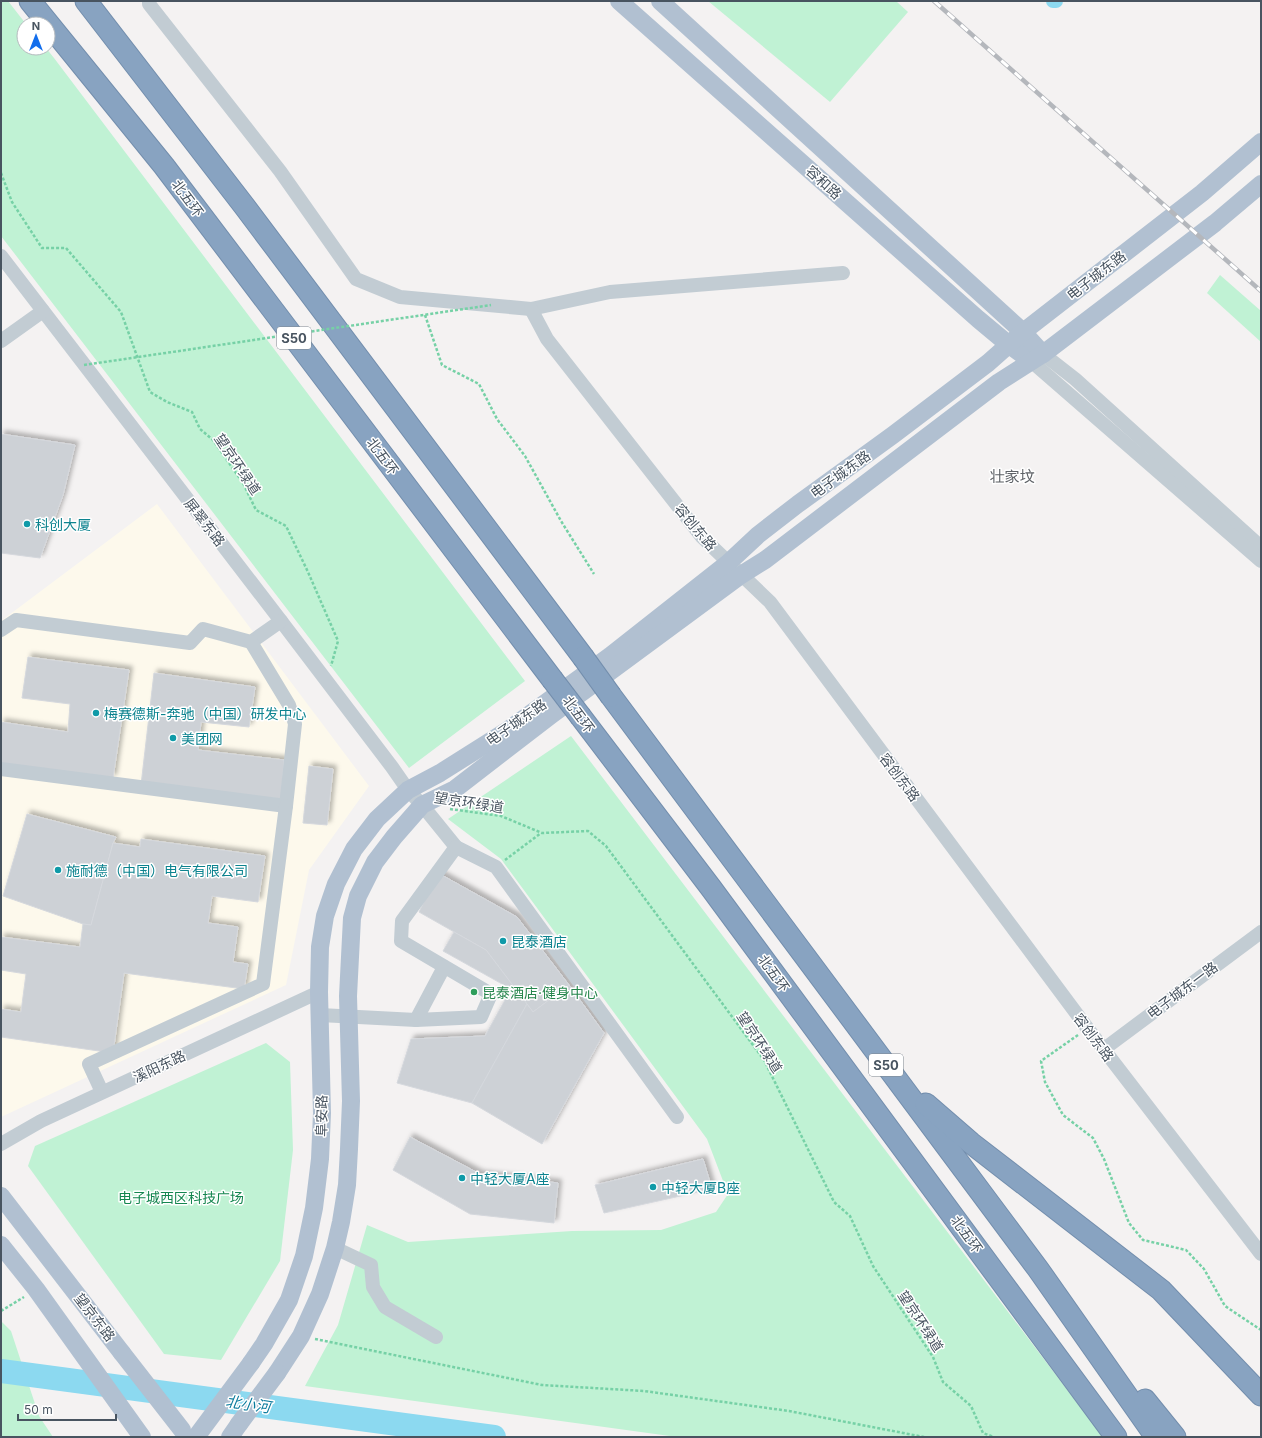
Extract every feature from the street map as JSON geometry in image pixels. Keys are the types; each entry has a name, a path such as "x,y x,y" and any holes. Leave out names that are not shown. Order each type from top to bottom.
{"highway":[{"name":"北五环","path":"30,1 164,166 712,888 1116,1437"},
{"name":"S50","path":"86,1 245,207 583,657 1038,1269 1156,1437"},
{"path":"897,1080 971,1143 1161,1290 1197,1316 1261,1376"},
{"path":"1038,1269 1175,1437"},
{"path":"1161,1290 1261,1395"}],"main road":[{"name":"容和路","path":"619,1 1008,344 1037,358"},
{"name":"容和路","path":"660,1 1023,332 1037,358"},
{"name":"电子城东路","path":"408,790 440,773 508,730 610,656 728,563 758,535 988,363 1023,332 1202,193 1261,142"},
{"name":"电子城东路","path":"422,805 455,789 551,715 741,575 765,560 999,382 1037,358 1215,223 1261,184"},
{"name":"阜安路","path":"189,1435 251,1363 264,1344 289,1300 304,1256 314,1208 320,1159 322,1113 319,992 320,946 325,916 336,884 354,849 377,819 408,790"},
{"name":"阜安路","path":"234,1430 277,1373 301,1336 320,1294 335,1248 347,1186 350,1149 351,1101 348,996 352,918 358,896 375,862 394,837 422,805"},
{"name":"望京东路","path":"1,1196 122,1353 189,1435"},
{"path":"1,1245 36,1289 138,1431"}],"street":[{"path":"149,1 154,10 280,171 356,279 400,297 531,309 610,292 843,273"},
{"name":"屏翠东路","path":"1,256 281,620 408,790 456,847"},
{"name":"容创东路","path":"531,309 547,339 702,537 770,602 1088,1029 1261,1254"},
{"path":"1,342 43,311"},
{"path":"1037,358 1075,379 1261,546"},
{"path":"1037,358 1261,560"},
{"path":"1,630 16,620 190,643 202,629 251,642 289,705 295,724 264,984 89,1064 102,1092"},
{"path":"251,642 281,620"},
{"path":"1,769 286,806"},
{"path":"320,1015 416,1020 481,1017 491,994 401,941 402,921 456,847 496,867 677,1117"},
{"name":"电子城东一路","path":"1104,1049 1261,932"},
{"path":"416,1020 444,967"},
{"name":"溪阳东路","path":"1,1144 41,1121 319,992"},
{"path":"335,1248 371,1265 373,1287 385,1307 436,1337"}],"path":[{"name":"望京环绿道","path":"1,173 12,202 42,248 66,248 121,312 150,392 167,402 192,412 200,429 213,440 242,483 256,510 286,526 338,641 327,682"},
{"path":"84,365 491,305"},
{"path":"425,315 442,365 479,384 497,419 525,456 561,521 594,574"},
{"name":"望京环绿道","path":"422,805 501,816 542,833 588,831 606,846 764,1060 834,1202 850,1216 873,1266 933,1357 943,1382 971,1406 983,1433 994,1437"},
{"path":"496,867 542,833"},
{"path":"1088,1029 1040,1061 1044,1082 1063,1114 1093,1138 1104,1159 1129,1223 1143,1240 1186,1250 1204,1270 1225,1306 1261,1330"},
{"path":"1,1311 36,1289"},
{"path":"301,1336 542,1385 644,1391 766,1408 924,1437"}],"shaded area":[{"path":"157,504 369,786 309,870 286,985 1,1117 1,621"}],"green space":[{"path":"1,1 8,1 20,16 16,16 16,56 52,56 525,681 409,768 1,236"},
{"path":"708,1 896,1 908,12 830,102"},
{"path":"1220,275 1261,311 1261,342 1207,293"},
{"path":"571,736 1103,1437 677,1437 305,1386 338,1325 367,1225 408,1242 572,1231 661,1230 716,1212 728,1194 707,1139 501,859 448,819"},
{"name":"电子城西区科技广场","path":"266,1043 290,1062 293,1150 280,1261 221,1360 164,1354 28,1166 35,1146"},
{"path":"1,1321 11,1331 39,1416 53,1437 1,1437"}],"building":[{"name":"科创大厦","path":"1,434 75,445 63,495 40,558 1,553"},
{"name":"梅赛德斯-奔驰（中国）研发中心","path":"28,657 129,670 113,778 1,763 1,722 68,732 70,704 22,698"},
{"name":"美团网","path":"154,673 255,687 249,727 201,722 198,750 284,760 281,801 141,785"},
{"path":"309,766 333,769 327,825 303,823"},
{"name":"施耐德（中国）电气有限公司","path":"27,814 116,837 113,843 91,925 83,924 3,896"},
{"path":"141,839 265,856 258,902 212,896 208,923 238,927 233,962 248,964 244,989 124,973 113,1053 1,1037 1,1009 21,1012 26,974 1,970 1,937 80,947 83,924 91,925 113,843 140,847"},
{"name":"昆泰酒店","path":"438,873 517,917 569,985 533,1012 486,950 419,912"},
{"path":"454,932 486,950 527,1004 472,1103 397,1083 411,1039 485,1036 511,989 443,951"},
{"path":"569,985 604,1033 542,1144 472,1103 527,1004 533,1012"},
{"name":"中轻大厦A座","path":"410,1137 480,1174 558,1183 554,1223 470,1214 393,1170"},
{"name":"中轻大厦B座","path":"703,1159 712,1189 604,1213 595,1185"}],"waterway":[{"name":"北小河","path":"1,1371 494,1437"}],"railway":[{"path":"934,1 1261,291"}],"place":[{"name":"科创大厦","path":"27,524"},
{"name":"梅赛德斯-奔驰（中国）研发中心","path":"96,713"},
{"name":"美团网","path":"173,738"},
{"name":"施耐德（中国）电气有限公司","path":"58,870"},
{"name":"昆泰酒店","path":"503,941"},
{"name":"昆泰酒店·健身中心","path":"474,992"},
{"name":"中轻大厦A座","path":"462,1178"},
{"name":"中轻大厦B座","path":"653,1187"}],"district":[{"name":"壮家坟","path":"1012,476"}]}
